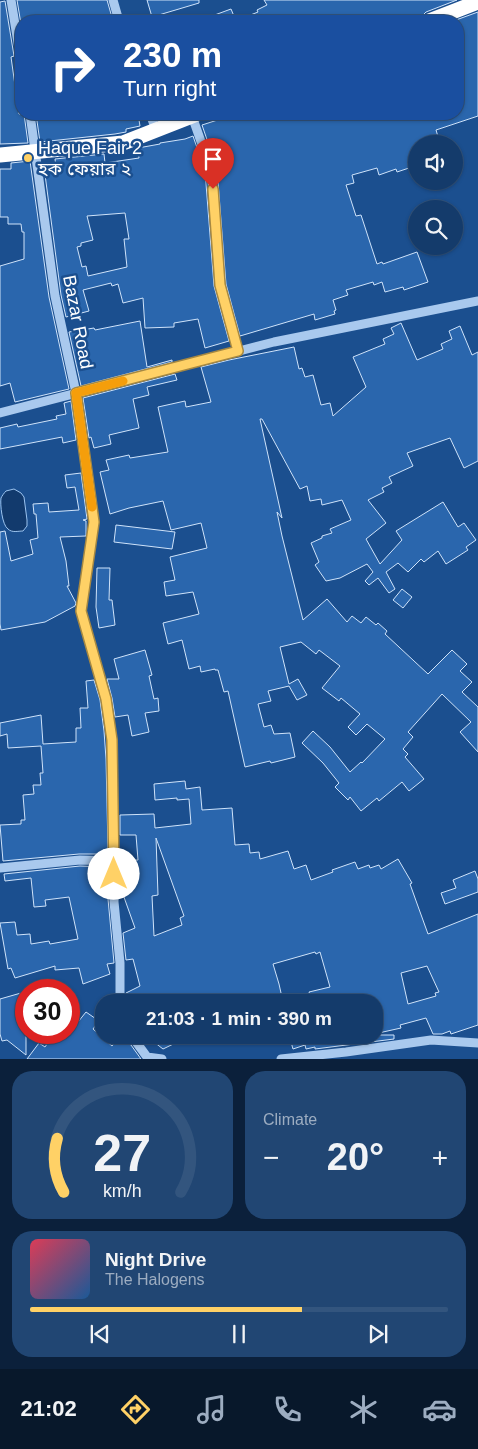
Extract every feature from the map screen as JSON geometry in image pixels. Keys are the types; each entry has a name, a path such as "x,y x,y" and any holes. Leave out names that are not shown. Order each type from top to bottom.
{"highway":[{"path":"444,15 478,2"},
{"path":"0,154 123,143 181,120"}],"street":[{"path":"12,0 15,20"},
{"path":"112,0 117,15"},
{"name":"Bazar Road","path":"31,120 55,296 76,393 94,522 81,611 106,699 112,740 114,902 120,962 120,994"},
{"path":"152,120 156,130"},
{"path":"196,120 211,170 220,285 238,351"},
{"path":"0,413 274,342 478,301"},
{"path":"0,868 80,860 114,861"},
{"path":"281,1059 431,1040 476,1041"},
{"path":"137,1044 147,1058 162,1059"}],"water":[{"path":"14,489 24,497 27,526 23,531 10,530 6,527 3,519 1,498 6,491"}],"building":[{"path":"17,0 107,0 111,15 20,15"},
{"path":"147,0 199,0 199,3 159,15 151,15"},
{"path":"264,0 457,0 426,12 423,15 250,15 267,5"},
{"path":"5,1 14,56 11,57 15,86 15,120 25,120 28,143 0,144 0,2"},
{"path":"231,9 234,15 215,15"},
{"path":"478,12 478,116 436,130 438,135 408,135 408,168 397,172 396,169 379,175 377,168 352,175 354,183 346,185 356,216 361,215 377,264 382,262 383,264 408,255 418,255 428,282 404,290 403,287 385,292 382,282 374,285 373,282 346,290 348,295 333,300 336,310 334,311 335,314 315,320 314,314 240,336 226,284 217,169 202,125 218,120 464,120 464,17"},
{"path":"37,120 139,120 140,126 126,129 126,132 40,142"},
{"path":"193,136 205,171 214,286 229,341 205,348 198,319 174,323 174,327 145,328 143,298 123,303 118,284 112,286 111,283 83,290 89,311 66,317 61,295 44,167 56,167 55,159 104,154 105,163 139,158 138,148","holes":["125,213 129,239 124,239 127,267 88,276 86,266 82,267 77,247 81,246 81,243 93,240 87,216"]},
{"path":"30,161 49,297 69,389 15,402 10,383 0,386 0,266 24,259 24,232 22,232 21,224 8,224 8,217 0,217 0,169 11,169 11,163"},
{"path":"140,321 147,367 172,360 172,362 81,386 69,332 94,328 95,330"},
{"path":"401,323 417,360 443,349 441,344 452,339 449,331 460,326 472,355 478,352 478,461 464,468 450,438 407,453 413,466 389,477 392,483 382,488 384,492 368,500 386,523 366,539 380,564 402,540 396,531 443,502 458,527 464,523 476,540 466,547 468,550 446,564 438,551 424,562 421,559 408,572 398,563 386,572 395,589 389,593 378,578 369,585 365,581 373,572 367,564 340,578 326,581 315,565 319,562 311,543 322,538 322,536 332,533 330,529 351,520 342,500 322,505 321,499 310,501 307,486 300,489 262,419 260,419 282,518 277,512 282,536 303,620 327,599 347,622 352,616 361,623 366,617 376,625 378,623 387,631 385,634 428,674 452,650 467,664 460,671 472,682 462,692 478,707 478,752 460,732 471,722 442,694 408,732 413,737 403,749 408,754 405,757 424,779 409,791 402,782 379,801 377,798 361,811 350,797 348,800 335,787 339,783 323,763 302,743 313,731 330,747 350,772 362,763 385,739 367,724 356,735 348,727 360,714 341,698 339,701 322,688 340,666 319,650 316,654 301,642 280,647 289,684 298,679 307,695 297,700 289,686 268,691 271,701 258,704 264,727 271,725 274,734 290,733 295,757 245,767 228,691 224,692 218,670 201,672 200,666 189,669 182,640 168,644 163,623 199,614 193,592 166,596 164,582 175,580 170,557 207,548 201,523 171,530 163,501 110,514 100,472 109,470 106,460 129,455 130,458 168,452 158,407 185,401 186,407 211,402 201,367 229,360 294,347 299,369 302,368 305,377 313,375 321,405 330,403 333,416 366,387 353,357 385,344 383,339 394,334 391,328"},
{"path":"175,374 177,380 147,387 149,395 133,399 139,428 109,435 111,444 94,448 91,437 89,438 83,398"},
{"path":"71,401 76,440 63,443 62,437 0,449 0,428 17,424 18,427 57,419 56,416 66,414 64,403"},
{"path":"81,473 87,519 83,520 86,521 86,536 60,537 66,561 69,586 67,586 76,603 75,606 45,622 1,630 0,532 5,531 11,561 33,554 30,540 38,538 36,514 34,514 33,504 48,503 49,512 79,510 75,487 67,488 65,475"},
{"path":"116,525 175,532 172,549 114,542"},
{"path":"97,568 110,568 109,600 112,600 115,625 99,628 96,607"},
{"path":"402,589 412,597 403,608 393,600"},
{"path":"145,650 152,675 149,676 154,699 158,698 159,711 145,713 149,732 132,736 128,715 115,717 107,679 119,679 114,659"},
{"path":"94,680 100,700 104,731 108,849 103,850 103,854 79,854 3,861 0,825 21,824 21,820 25,820 23,795 34,794 33,785 41,785 40,773 43,773 41,746 8,748 7,734 0,736 0,723 41,715 43,744 76,742 76,728 81,728 80,708 88,708 86,681"},
{"path":"185,781 186,789 200,787 202,810 232,808 235,845 249,844 250,853 259,852 260,859 288,851 294,869 306,865 311,880 355,862 358,869 369,865 370,868 379,865 381,869 398,859 412,883 410,884 428,934 478,914 478,1025 451,1034 450,1031 442,1034 433,1034 426,1018 400,1025 401,1028 383,1032 383,994 310,994 309,992 330,987 320,952 273,964 281,994 126,994 140,986 133,959 126,960 123,933 135,928 120,886 120,861 138,860 136,835 120,835 120,815 154,814 155,828 191,824 189,799 155,800 154,784","holes":["156,838 184,916 180,918 182,925 154,936 152,896 158,895","427,966 439,992 435,993 436,996 408,1004 401,973"]},
{"path":"80,866 105,867 114,963 107,964 110,974 83,984 79,968 55,970 55,966 15,978 11,968 8,969 0,923 15,922 17,935 30,934 31,944 49,941 50,944 78,939 69,897 45,900 46,906 34,907 31,878 5,881 4,874"},
{"path":"475,871 478,879 478,892 445,904 441,893 456,888 453,880"},
{"path":"15,995 15,1044 26,1044 26,1055 7,1040 2,1041 0,1034 0,999"},
{"path":"86,1012 95,1018 93,1029 95,1031 95,1044 110,1044 112,1046 114,1044 130,1044 141,1059 27,1059 38,1044 45,1047 47,1044 80,1044 80,1020"},
{"path":"383,1035 394,1035 394,1039 383,1040"},
{"path":"157,1044 173,1044 163,1049"},
{"path":"292,1044 354,1044 315,1049 315,1047 306,1049 305,1045 293,1049"}],"slow traffic":[{"path":"92,507 76,393 123,381"}],"place":[{"name":"Haque Fair 2 হক ফেয়ার ২","path":"28,158"}],"route":[{"path":"114,874 112,740 106,699 81,611 94,522 76,393 238,351 220,285 213,189"}]}
